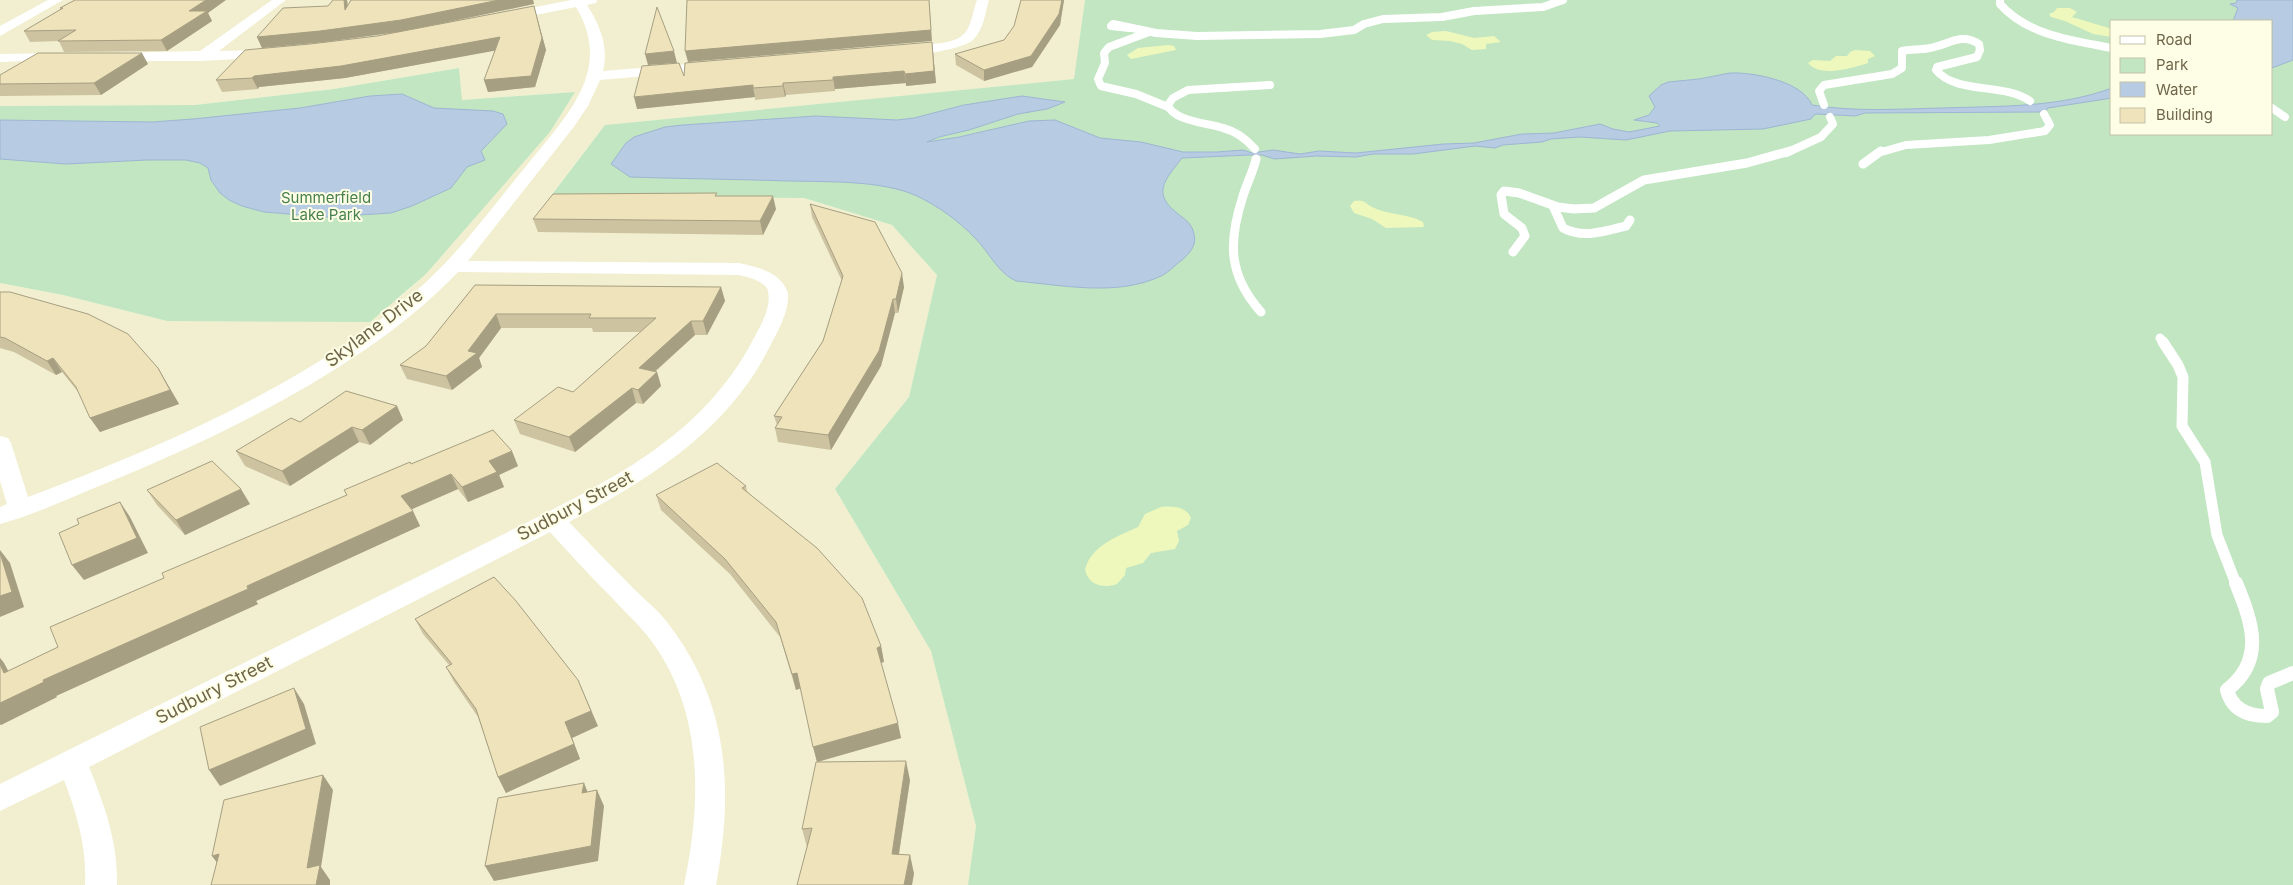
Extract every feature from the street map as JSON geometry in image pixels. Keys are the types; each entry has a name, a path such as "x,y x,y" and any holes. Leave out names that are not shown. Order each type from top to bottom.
{"street":[{"path":"0,32 57,0"},
{"path":"200,56 280,0"},
{"path":"889,51 948,46 968,38 972,33 983,0"},
{"path":"487,20 583,1"},
{"name":"Skylane Drive","path":"10,512 141,462 215,428 280,393 335,359 406,309 451,266 564,131 590,91 599,54 598,40 594,25 583,1"},
{"path":"96,57 282,53"},
{"path":"0,58 76,57"},
{"path":"595,76 734,64"},
{"name":"Sudbury Street","path":"0,798 553,520 604,493 645,468 681,442 734,391 751,366 778,307 780,294 773,282 759,274 739,269 451,266"},
{"path":"0,443 10,512"},
{"path":"553,520 657,629 677,658 694,690 708,738 713,794 708,855 700,885"},
{"path":"72,761 95,819 102,873 101,885"}],"lane":[{"path":"1129,28 1150,32 1197,36 1320,34 1354,30 1364,24 1383,19 1442,17 1474,11 1543,7 1563,0"},
{"path":"2000,0 2003,9 2022,22 2060,36 2110,48"},
{"path":"1150,32 1109,47 1104,53 1105,63 1098,79 1101,86 1136,94 1168,107 1170,111 1178,116 1225,128 1248,142 1255,149"},
{"path":"1824,106 1819,90 1824,85 1892,74 1902,68 1902,51 1936,47 1962,38 1979,44 1980,50 1977,57 1937,67 1936,70 1940,76 1959,83 2012,90 2025,96 2030,101"},
{"path":"1168,107 1170,102 1180,93 1192,89 1256,84 1270,85"},
{"path":"2273,109 2285,117"},
{"path":"1863,164 1873,155 1898,147 1955,143 2044,131 2050,125 2044,114"},
{"path":"1513,252 1522,242 1524,232 1504,214 1502,193 1508,190 1553,206 1579,209 1595,208 1611,202 1636,182 1785,154 1804,147 1826,135 1833,124 1830,117"},
{"path":"1256,159 1238,212 1234,248 1240,285 1261,312"},
{"path":"1553,206 1562,228 1575,234 1589,234 1626,226 1630,220"},
{"path":"2160,338 2180,369 2184,383 2180,417 2182,427 2201,453 2207,468 2217,535 2245,607 2252,644 2249,668 2245,676 2226,690 2228,696 2238,709 2247,714 2267,716 2272,712 2267,689 2269,682 2293,673"}],"shaded area":[{"path":"0,0 1085,0 1075,79 605,125 550,196 804,198 892,225 937,275 909,397 835,489 931,651 976,826 968,885 0,885 0,283 63,295 167,321 397,300 426,274 550,132 575,92 462,100 459,68 334,89 195,105 0,106"}],"green space":[{"path":"1085,0 2293,0 2293,885 968,885 976,826 931,651 835,489 909,397 937,275 892,225 804,198 550,197 605,125 1074,79"},
{"name":"Summerfield Lake Park","path":"459,68 462,100 575,92 550,132 426,274 370,322 167,321 63,295 0,283 0,106 195,105 334,89"}],"sand":[{"path":"2057,8 2070,8 2077,12 2072,17 2110,28 2110,37 2093,34 2065,21 2051,17 2049,14"},
{"path":"1446,31 1474,38 1494,36 1501,42 1486,44 1486,49 1472,50 1462,44 1450,41 1432,40 1426,35 1432,32"},
{"path":"1174,46 1176,50 1131,59 1127,55 1138,48"},
{"path":"1855,50 1870,51 1875,56 1868,59 1868,63 1828,71 1813,68 1808,63 1813,60 1830,61 1836,56 1847,56"},
{"path":"1354,201 1362,201 1378,210 1417,219 1423,222 1424,227 1386,228 1372,219 1354,213 1350,206"},
{"path":"1161,507 1182,509 1191,518 1188,525 1177,531 1179,541 1175,549 1151,553 1143,563 1126,568 1125,575 1117,584 1101,586 1093,582 1085,570 1093,554 1114,538 1138,527 1145,514"}],"water":[{"path":"2237,0 2293,0 2293,60 2273,68 2273,20 2233,20 2238,8 2230,4 2236,3"},
{"path":"1730,73 1763,76 1788,84 1807,97 1812,105 1844,109 2028,105 2092,95 2110,89 2110,98 2048,108 2045,112 1865,113 1855,116 1817,114 1811,119 1763,129 1670,131 1626,140 1580,137 1551,139 1542,142 1503,145 1495,148 1475,146 1413,154 1274,159 1262,155 1182,158 1166,180 1163,193 1170,206 1192,228 1195,242 1192,248 1188,255 1161,276 1144,282 1108,288 1070,287 1016,281 999,268 975,238 955,220 917,196 888,187 837,182 630,177 611,164 626,143 634,137 665,127 816,116 897,120 914,118 964,105 1022,96 1065,102 1047,109 1018,114 927,142 959,137 1029,121 1055,120 1100,138 1141,142 1183,152 1243,150 1252,153 1273,150 1300,154 1319,151 1356,153 1443,144 1474,143 1522,134 1554,133 1600,124 1629,132 1660,126 1657,123 1634,120 1649,115 1655,107 1649,96 1661,85 1668,82"},
{"path":"402,94 434,108 493,111 503,114 507,124 481,151 485,160 467,167 451,188 412,206 391,213 326,217 264,212 229,200 220,193 211,180 208,168 200,163 186,160 66,164 0,159 0,120 152,122 300,108 370,96"}],"building":[{"path":"75,0 206,0 189,11 207,11 161,40 58,41 76,30 24,31"},
{"path":"333,0 344,0 345,10 351,0 499,0 401,20 257,37 283,8 328,6"},
{"path":"687,0 929,0 931,30 685,51"},
{"path":"1021,0 1062,0 1059,14 1031,56 984,70 955,54 1004,40 1014,26"},
{"path":"534,6 542,38 531,76 484,80 500,37 341,66 254,76 252,78 216,80 245,50 377,36"},
{"path":"657,7 674,51 645,54"},
{"path":"932,42 934,71 905,74 904,71 833,77 833,80 783,83 783,86 753,88 753,85 634,97 642,66 679,63 684,76 685,63"},
{"path":"38,53 142,53 94,83 0,84 0,75"},
{"path":"717,193 715,196 773,196 760,221 533,219 553,194"},
{"path":"810,204 875,222 902,273 896,299 893,299 879,351 828,435 775,428 782,417 774,416 823,341 843,276"},
{"path":"475,285 721,287 703,321 691,321 639,368 657,372 638,390 632,388 569,437 514,420 558,387 573,392 656,318 589,318 591,314 496,314 468,351 477,353 446,376 400,365 426,346"},
{"path":"0,292 10,292 88,314 128,334 158,368 170,390 90,418 76,387 53,358 47,361 0,337"},
{"path":"346,391 397,406 362,430 352,427 282,471 236,451 291,418 300,422"},
{"path":"493,430 512,451 489,461 497,472 462,487 451,474 401,496 413,511 247,586 248,589 43,680 44,682 0,703 0,664 4,673 58,647 50,627 164,578 162,573 347,495 344,490"},
{"path":"212,461 241,489 176,520 147,490"},
{"path":"717,463 746,486 742,488 817,548 862,598 881,646 877,648 898,723 813,747 797,673 792,674 776,622 725,559 656,495"},
{"path":"120,502 137,538 72,565 59,533 79,524 77,519"},
{"path":"0,553 12,592 0,596"},
{"path":"494,577 516,601 578,680 591,711 565,722 574,744 498,777 476,709 446,667 452,664 415,619"},
{"path":"294,688 306,729 209,770 200,727"},
{"path":"906,761 892,854 910,855 904,885 797,885 812,828 802,829 816,762"},
{"path":"323,775 307,868 320,865 316,885 211,885 219,854 212,856 224,800"},
{"path":"584,783 582,793 597,790 591,846 485,866 498,798"}]}
